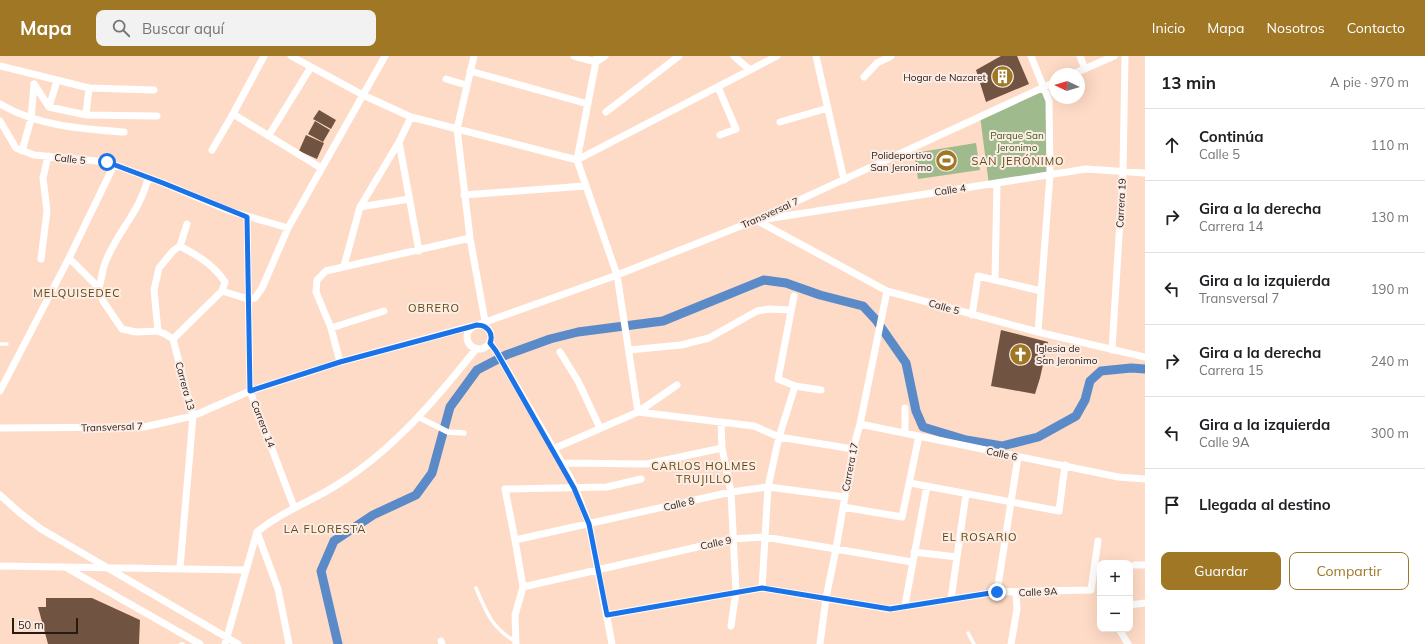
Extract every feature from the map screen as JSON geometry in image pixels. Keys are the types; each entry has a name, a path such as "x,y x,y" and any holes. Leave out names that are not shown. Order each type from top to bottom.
{"street":[{"path":"212,150 264,56"},
{"path":"291,56 363,96 411,117 577,160 777,56"},
{"path":"222,291 248,299 255,298 262,288 288,228 385,56"},
{"path":"474,56 466,85 457,130 470,238 485,321"},
{"path":"574,56 596,59 605,56"},
{"path":"606,112 679,56"},
{"path":"734,56 750,70"},
{"path":"816,56 844,180"},
{"path":"864,77 876,59 891,56"},
{"path":"1031,56 1049,99 1050,175 1038,332"},
{"path":"1080,56 1085,68"},
{"path":"1085,69 1114,56"},
{"name":"Carrera 19","path":"1112,350 1123,172 1125,56"},
{"path":"596,59 577,160 617,275 638,412"},
{"path":"0,66 89,88 154,90"},
{"path":"269,135 311,67"},
{"path":"470,71 588,104"},
{"path":"0,121 16,148 22,150 31,119 36,74"},
{"path":"446,79 466,85"},
{"path":"49,107 57,81"},
{"path":"34,84 49,107 86,115 157,116"},
{"name":"Transversal 7","path":"0,428 144,426 193,416 250,391 340,362 474,325 617,275 756,220 1049,84"},
{"path":"718,87 736,129 720,135"},
{"path":"86,115 89,88"},
{"path":"0,104 31,119 85,129 124,132"},
{"path":"780,122 828,108"},
{"path":"233,114 322,168"},
{"path":"344,266 360,207 399,142 411,117"},
{"path":"399,142 419,251"},
{"name":"Calle 5","path":"22,150 34,155 107,162 247,217 288,228"},
{"path":"41,259 47,211 43,178 48,156"},
{"path":"0,391 69,258 114,165"},
{"name":"Calle 4","path":"756,220 997,184 1086,169 1145,173"},
{"path":"99,288 104,266 113,246 133,215 145,191 148,178"},
{"path":"995,280 997,184"},
{"path":"464,195 585,186"},
{"path":"360,207 409,199"},
{"name":"Carrera 14","path":"247,217 250,391 294,507"},
{"name":"Calle 5","path":"756,220 887,291 1038,332 1145,357"},
{"path":"158,331 154,290 159,268 173,251 180,246 187,224"},
{"path":"340,362 331,328 316,292 317,280 326,271 419,251 470,238"},
{"path":"69,258 99,288 103,301 122,329 136,332 158,331 173,339 222,291 225,282 216,269 201,257 180,246"},
{"path":"972,315 978,276 1041,291"},
{"name":"Carrera 17","path":"820,644 826,598 853,449 860,424 877,334 887,291"},
{"path":"794,296 778,379 795,386 821,390"},
{"path":"629,350 681,345 709,338 757,311 769,309 791,310"},
{"path":"331,328 384,311"},
{"path":"474,325 485,326 491,336 490,343 484,348 476,349 472,347 467,339 469,330 474,325"},
{"name":"Carrera 13","path":"173,339 193,416 180,568"},
{"path":"490,343 562,463 589,524 599,569 612,644"},
{"path":"226,641 257,532 269,522 294,507 340,484 366,465 418,417 476,349"},
{"path":"560,352 578,381 600,428"},
{"path":"553,449 638,412 677,385"},
{"path":"762,588 768,487 779,437 795,386"},
{"path":"905,408 905,433"},
{"path":"638,412 754,426 779,437 853,449"},
{"path":"418,417 448,432 464,434"},
{"path":"721,422 722,448 731,492 732,539 736,592 731,626"},
{"name":"Calle 6","path":"860,424 1118,477 1145,479"},
{"path":"843,507 902,517 919,436"},
{"path":"562,463 647,464 722,448"},
{"path":"997,592 1018,457"},
{"path":"910,483 1059,511 1065,466"},
{"path":"516,643 515,615 523,587 516,540 505,489 607,487 641,480"},
{"path":"905,605 927,486"},
{"name":"Calle 8","path":"516,540 731,492 768,487 845,496"},
{"path":"950,599 966,494"},
{"path":"0,495 20,514 41,529 226,641 238,644"},
{"path":"257,532 278,589 289,644"},
{"name":"Calle 9","path":"523,587 732,539 765,537 912,562"},
{"name":"Calle 9A","path":"607,615 762,588 890,609 905,605 997,592 1016,593 1091,590 1098,540"},
{"path":"914,552 957,557"},
{"path":"1135,566 1145,565"},
{"path":"0,566 246,570"},
{"path":"65,567 200,644"},
{"path":"1011,644 1017,609 1016,593"},
{"path":"1133,605 1145,603"},
{"path":"1121,632 1128,644"}],"lane":[{"path":"0,344 6,344"},
{"path":"476,588 485,609 497,628 502,634 516,643"},
{"path":"968,633 974,644"}],"green space":[{"name":"Parque San Jeronimo","path":"1043,87 1049,101 1050,175 989,185 980,116"},
{"name":"Polideportivo San Jeronimo","path":"976,143 980,170 918,179 914,153"}],"building":[{"name":"Hogar de Nazaret","path":"1001,56 1017,56 1029,84 986,102 976,70"},
{"path":"319,110 336,120 331,129 313,119"},
{"path":"315,121 330,130 323,142 308,134"},
{"path":"306,135 324,143 317,159 299,151"},
{"name":"Iglesia de San Jeronimo","path":"1001,330 1048,342 1035,394 991,386"},
{"path":"46,598 92,598 140,620 139,644 48,644 38,607 46,607"}],"waterway":[{"path":"338,644 321,571 334,541 373,515 416,495 432,473 450,407 477,370 506,355 550,339 578,332 663,321 764,280 786,283 820,295 863,306 876,320 906,363 916,411 923,427 966,440 1002,446 1038,437 1076,416 1085,400 1090,381 1101,371 1131,368 1145,369"}],"place":[{"name":"Hogar de Nazaret","path":"1002,77"},
{"name":"Polideportivo San Jeronimo","path":"947,161"},
{"name":"Iglesia de San Jeronimo","path":"1021,354"}],"district":[{"name":"SAN JERÓNIMO","path":"1018,161"},
{"name":"MELQUISEDEC","path":"77,293"},
{"name":"OBRERO","path":"434,308"},
{"name":"CARLOS HOLMES TRUJILLO","path":"704,472"},
{"name":"LA FLORESTA","path":"325,529"},
{"name":"EL ROSARIO","path":"980,537"}],"route":[{"path":"107,162 247,217 250,391 340,362 472,326 485,326 491,333 490,343 562,463 574,488 589,524 607,615 762,588 890,609 905,605 997,592"}]}
